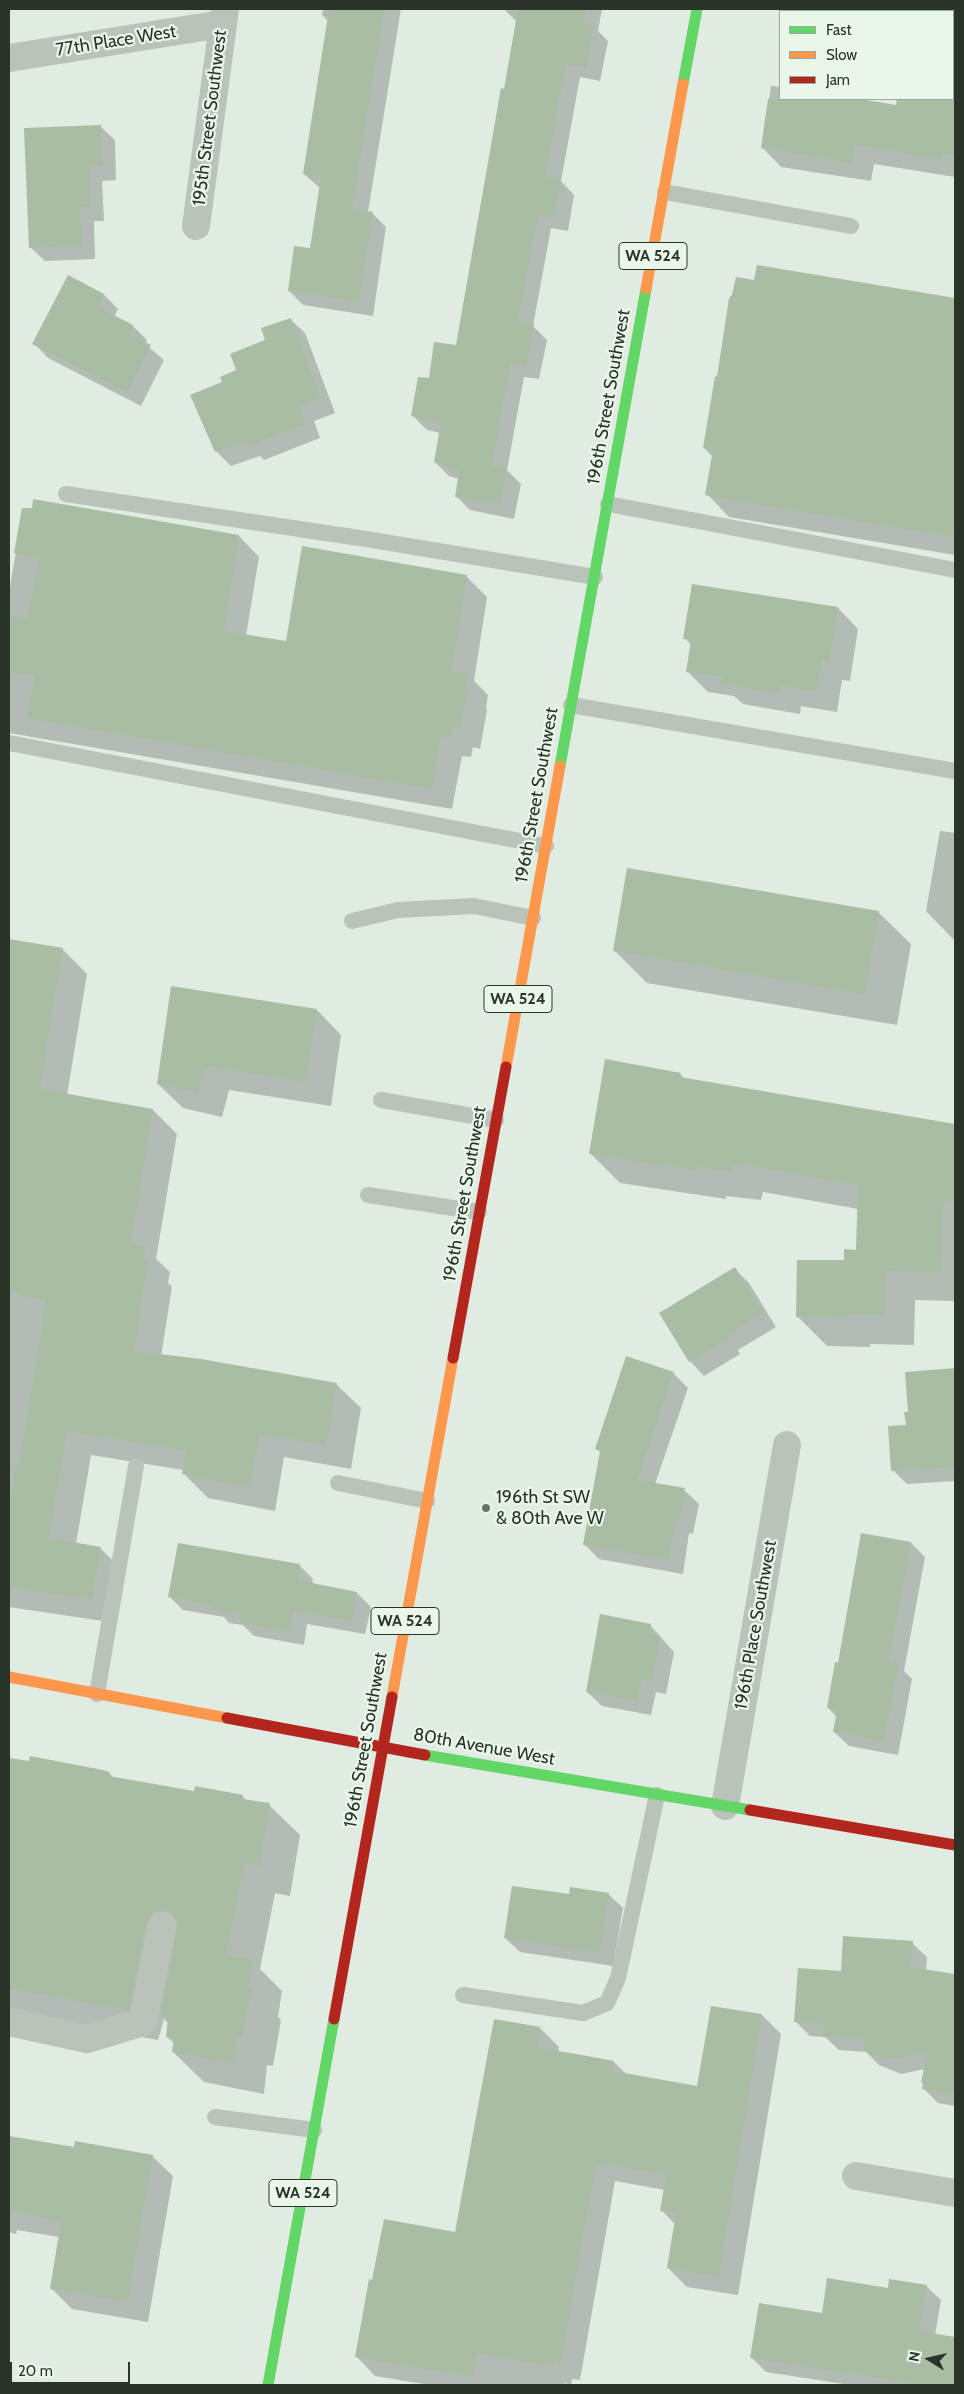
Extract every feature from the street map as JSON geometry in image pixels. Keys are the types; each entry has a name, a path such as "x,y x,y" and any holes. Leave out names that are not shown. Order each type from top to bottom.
{"main road":[{"name":"196th Street Southwest","path":"268,2385 697,9"},
{"name":"80th Avenue West","path":"9,1677 383,1748 955,1845"}],"street":[{"name":"77th Place West","path":"9,58 224,16"},
{"name":"195th Street Southwest","path":"196,226 224,16"},
{"name":"196th Place Southwest","path":"725,1806 787,1445"},
{"path":"9,2022 87,2039 143,2022 162,1926"},
{"path":"856,2176 955,2193"}],"lane":[{"path":"665,192 851,226"},
{"path":"66,494 366,539 595,577"},
{"path":"608,504 955,570"},
{"path":"571,705 955,771"},
{"path":"9,743 546,846"},
{"path":"352,921 398,910 474,906 532,918"},
{"path":"381,1100 496,1120"},
{"path":"368,1195 479,1212"},
{"path":"97,1694 136,1466"},
{"path":"338,1483 427,1501"},
{"path":"463,1996 583,2013 607,2004 618,1978 657,1794"},
{"path":"215,2117 314,2130"}],"building":[{"path":"329,9 385,9 352,209 373,212 359,302 288,291 294,246 310,248 321,177 303,174"},
{"path":"518,9 586,9 583,23 594,25 586,68 566,64 545,177 561,180 554,218 538,215 518,322 534,324 526,366 511,363 492,465 507,469 500,505 455,497 459,471 434,462 441,422 411,416 418,377 429,378 434,342 456,345 501,88 504,89"},
{"path":"768,99 866,100 896,105 897,100 955,99 955,155 943,153 942,160 855,145 852,163 761,148"},
{"path":"101,125 102,166 89,167 90,207 80,207 82,246 29,248 24,128"},
{"path":"757,265 955,298 955,519 952,537 705,495 713,450 703,448 715,376 717,377 729,298 732,295 736,277 754,280"},
{"path":"68,275 104,294 98,307 133,325 129,334 151,345 127,392 32,344"},
{"path":"291,318 321,398 300,406 306,424 248,446 247,442 215,452 190,395 222,382 220,377 236,370 230,354 265,340 261,328"},
{"path":"33,499 239,535 224,631 286,641 302,546 467,575 452,670 468,673 465,688 467,688 460,729 453,727 451,738 441,736 432,789 27,718 34,676 9,672 9,615 27,618 40,558 14,553 22,508 32,508"},
{"path":"692,584 838,607 830,662 822,660 817,692 781,686 780,694 721,684 722,677 686,672 691,640 683,639"},
{"path":"627,868 879,911 865,994 613,951"},
{"path":"9,939 63,948 40,1089 153,1109 131,1244 146,1246 143,1261 148,1261 134,1351 201,1359 337,1383 326,1445 260,1434 250,1488 182,1474 186,1451 67,1431 49,1538 101,1547 92,1599 9,1588 9,1507 16,1464 19,1465 46,1300 17,1295 18,1292 9,1291"},
{"path":"171,986 317,1009 306,1082 205,1066 198,1093 157,1084"},
{"path":"605,1059 681,1073 680,1077 955,1124 955,1202 944,1200 941,1273 886,1271 885,1315 841,1315 841,1318 796,1317 797,1260 844,1260 844,1249 856,1250 858,1185 733,1163 732,1171 697,1167 696,1170 589,1154"},
{"path":"735,1267 763,1313 725,1336 727,1339 689,1362 659,1313"},
{"path":"626,1356 674,1372 638,1480 685,1488 679,1520 675,1520 669,1560 583,1545 600,1451 595,1449"},
{"path":"955,1368 955,1467 891,1471 888,1426 906,1425 904,1412 908,1412 905,1372"},
{"path":"861,1533 911,1542 889,1662 899,1664 884,1741 833,1732 837,1710 827,1708 835,1662 838,1663"},
{"path":"178,1543 300,1564 297,1580 357,1592 352,1621 294,1611 290,1632 239,1623 240,1614 214,1609 214,1605 168,1597"},
{"path":"600,1614 651,1624 650,1634 660,1636 652,1681 642,1679 637,1701 586,1692"},
{"path":"30,1756 103,1770 109,1772 109,1776 194,1791 195,1786 243,1795 242,1799 270,1803 260,1866 245,1863 226,1955 253,1960 248,1988 252,1989 242,2036 237,2036 234,2064 172,2052 174,2039 166,2037 168,2018 160,2017 177,1921 172,1914 166,1911 157,1911 150,1916 147,1922 129,2010 9,1989 9,1758 29,1761"},
{"path":"512,1886 569,1894 570,1887 609,1893 599,1953 504,1938"},
{"path":"843,1936 913,1941 911,1967 955,1974 955,2094 922,2089 923,2083 921,2083 927,2052 886,2060 864,2051 864,2039 823,2037 824,2024 794,2022 798,1968 841,1971"},
{"path":"711,2006 762,2014 719,2277 667,2268 676,2213 660,2211 666,2175 596,2163 561,2362 554,2360 552,2366 477,2353 472,2377 355,2357 369,2279 372,2280 384,2219 455,2232 494,2019 540,2027 537,2047 614,2061 613,2071 697,2086"},
{"path":"9,2136 74,2147 75,2141 153,2155 128,2302 50,2289 61,2221 9,2212"},
{"path":"827,2278 888,2288 889,2279 927,2285 919,2331 955,2337 955,2385 925,2385 750,2358 759,2303 822,2313"}],"traffic: fast":[{"path":"683,84 697,9"},
{"path":"560,766 646,289"},
{"path":"425,1755 750,1810"},
{"path":"268,2385 334,2019"}],"traffic: slow":[{"path":"646,289 683,84"},
{"path":"506,1067 560,766"},
{"path":"392,1697 453,1358"},
{"path":"9,1677 227,1718"}],"traffic: jam":[{"path":"453,1358 506,1067"},
{"path":"334,2019 392,1697"},
{"path":"227,1718 425,1755"},
{"path":"750,1810 955,1845"}],"place":[{"name":"196th St SW & 80th Ave W","path":"486,1508"}]}
